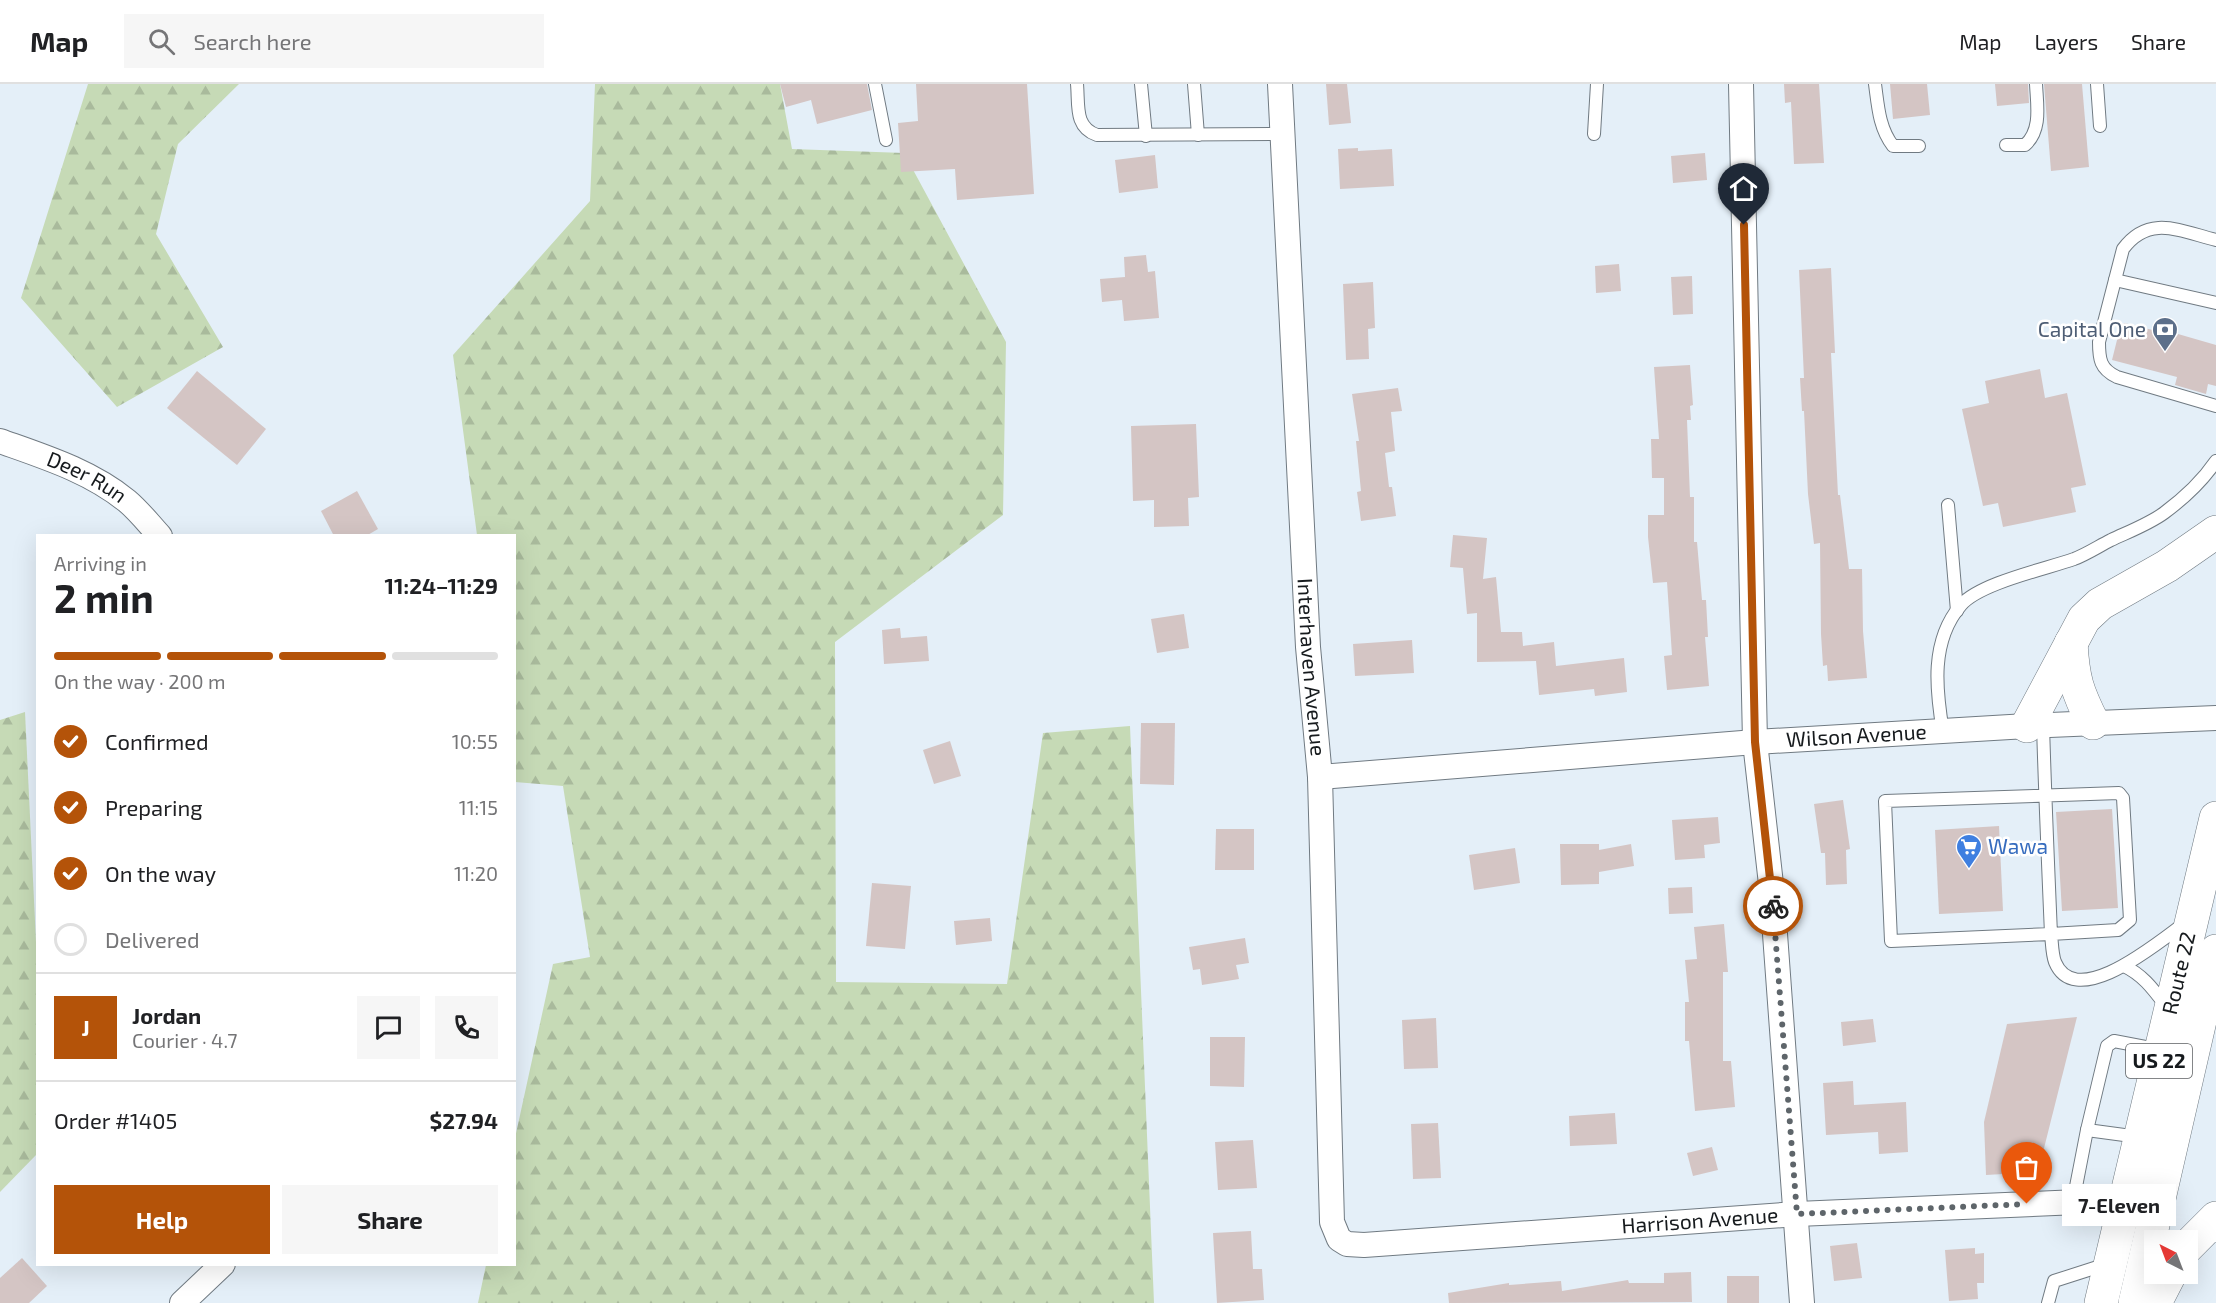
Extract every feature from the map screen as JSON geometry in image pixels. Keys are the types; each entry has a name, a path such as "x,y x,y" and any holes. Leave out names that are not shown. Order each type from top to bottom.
{"highway":[{"path":"2035,726 2071,643 2084,619 2100,604 2167,566 2216,532"},
{"path":"2071,643 2073,676 2080,698 2093,723"},
{"name":"Route 22","path":"2102,1303 2216,818"},
{"name":"US 22","path":"2135,1303 2216,951"},
{"path":"2198,1236 2216,1218"},
{"path":"2155,1303 2165,1284"}],"street":[{"name":"Interhaven Avenue","path":"1280,84 1308,646 1320,777 1332,1222 1339,1239 1347,1244"},
{"path":"1741,84 1755,742 1772,893 1802,1303"},
{"name":"Deer Run","path":"0,441 65,464 96,480 128,502 158,534"},
{"name":"Wilson Avenue","path":"1320,777 1755,742 2216,718"},
{"name":"Harrison Avenue","path":"1347,1244 1376,1244 1797,1214 2125,1200"},
{"path":"182,1303 221,1266"}],"lane":[{"path":"875,84 886,140"},
{"path":"1077,84 1080,122 1087,130 1106,137 1283,134"},
{"path":"1141,84 1146,136"},
{"path":"1194,84 1198,135"},
{"path":"1594,134 1597,84"},
{"path":"1875,84 1881,126 1887,138 1893,146 1919,146"},
{"path":"2006,144 2025,145 2034,137 2037,118 2036,84"},
{"path":"2097,84 2100,126"},
{"path":"2216,240 2162,226 2149,228 2132,237 2123,249 2099,342 2099,357 2107,372 2216,406"},
{"path":"2115,280 2216,303"},
{"path":"1943,732 1937,699 1936,669 1946,630 1957,611 1971,596 2021,575 2077,558 2163,514 2208,473 2216,462"},
{"path":"1948,505 1957,611"},
{"path":"2035,726 2052,826 2056,898 2051,934 2055,962 2069,978 2079,980 2096,978 2124,966 2193,917"},
{"path":"2119,793 2123,798 2120,823 2121,846 2124,894 2130,921 2118,930 1891,941 1886,801 2045,795 2119,793"},
{"path":"2124,966 2138,972 2170,1012"},
{"path":"2073,1202 2104,1051 2114,1041 2162,1050"},
{"path":"2087,1130 2141,1137"},
{"path":"2048,1303 2054,1281 2111,1263"}],"green space":[{"path":"88,84 239,84 178,144 156,234 223,347 117,407 21,298"},
{"path":"595,84 780,84 792,149 904,153 1006,342 1003,515 835,642 836,982 1007,984 1043,733 1130,726 1154,1303 478,1303 486,1266 516,1266 516,1133 553,964 590,957 563,786 516,782 516,534 477,534 453,355 590,201"},
{"path":"25,712 36,942 36,1155 0,1192 0,720"}],"building":[{"path":"780,84 867,84 872,110 817,124 811,100 786,107"},
{"path":"916,84 1027,84 1034,194 957,200 955,169 901,172 898,123 918,121"},
{"path":"1326,84 1347,84 1351,123 1329,125"},
{"path":"1784,84 1819,84 1824,163 1794,164 1791,102 1785,103"},
{"path":"1890,84 1927,84 1930,115 1893,119"},
{"path":"1995,84 2028,84 2029,103 1997,106"},
{"path":"2044,84 2082,84 2089,167 2051,171"},
{"path":"1358,148 1358,151 1392,149 1394,186 1340,189 1338,149"},
{"path":"1705,153 1707,180 1673,183 1671,156"},
{"path":"1155,155 1158,188 1119,193 1115,160"},
{"path":"1146,255 1148,272 1155,271 1159,318 1124,321 1122,300 1102,302 1100,279 1125,277 1124,257"},
{"path":"1619,264 1621,291 1596,293 1595,266"},
{"path":"1831,268 1835,353 1831,353 1838,495 1840,495 1849,569 1862,569 1863,631 1867,678 1828,681 1827,665 1823,666 1821,634 1820,543 1814,544 1808,494 1804,411 1802,411 1800,378 1804,378 1799,270"},
{"path":"1692,276 1693,314 1673,315 1671,277"},
{"path":"1373,282 1375,328 1368,329 1369,359 1346,360 1343,284"},
{"name":"Capital One","path":"2124,323 2177,336 2178,334 2216,345 2216,386 2208,384 2206,394 2175,385 2177,377 2112,360"},
{"path":"1690,365 1693,405 1690,406 1691,420 1687,420 1690,497 1694,497 1694,542 1697,542 1702,600 1706,600 1708,637 1705,637 1709,686 1667,690 1664,656 1672,655 1667,582 1653,583 1648,537 1648,515 1664,515 1664,478 1652,478 1651,439 1659,439 1654,367"},
{"path":"2040,369 2045,398 2067,393 2086,485 2071,488 2076,512 2003,527 1998,503 1983,506 1962,409 1989,403 1985,381"},
{"path":"197,371 266,429 237,465 167,408"},
{"path":"1398,388 1402,411 1391,412 1395,451 1385,453 1389,487 1392,487 1396,516 1361,521 1357,492 1361,491 1356,441 1359,441 1352,394"},
{"path":"1196,424 1199,497 1188,498 1189,526 1154,527 1154,500 1133,501 1131,426"},
{"path":"357,491 378,529 369,534 333,534 321,511"},
{"path":"1453,535 1487,538 1483,579 1496,577 1501,632 1522,632 1523,646 1554,642 1556,666 1624,658 1627,692 1595,696 1594,689 1539,695 1536,661 1477,662 1477,613 1467,614 1463,568 1450,567"},
{"path":"1184,614 1189,648 1157,653 1151,619"},
{"path":"900,628 901,638 927,636 929,661 884,664 882,630"},
{"path":"1412,640 1414,673 1355,676 1353,644"},
{"path":"1141,723 1175,723 1174,785 1140,784"},
{"path":"950,741 961,776 934,784 923,750"},
{"path":"1843,800 1850,849 1846,850 1847,884 1826,885 1825,853 1821,853 1814,804"},
{"path":"2112,809 2118,908 2062,911 2056,812"},
{"path":"1718,817 1720,843 1704,845 1705,858 1675,860 1672,820"},
{"name":"Wawa","path":"1999,826 2003,911 1939,914 1935,830"},
{"path":"1216,829 1254,829 1254,870 1215,870"},
{"path":"1560,844 1599,844 1599,850 1631,844 1634,866 1599,872 1599,884 1561,885"},
{"path":"1515,848 1520,883 1474,890 1469,855"},
{"path":"872,883 911,886 905,949 866,946"},
{"path":"1692,887 1693,913 1669,914 1668,888"},
{"path":"990,918 992,941 956,945 954,921"},
{"path":"1724,924 1728,972 1723,972 1723,1061 1731,1061 1735,1107 1695,1111 1689,1041 1685,1041 1685,1002 1689,1002 1685,960 1697,959 1694,927"},
{"path":"1245,938 1249,963 1236,965 1239,979 1202,985 1200,969 1193,970 1189,947"},
{"path":"2077,1017 2038,1172 1986,1175 1984,1122 2007,1024"},
{"path":"1436,1018 1438,1068 1404,1069 1402,1020"},
{"path":"1873,1019 1876,1042 1843,1046 1841,1022"},
{"path":"1210,1037 1245,1037 1244,1087 1210,1086"},
{"path":"1853,1081 1854,1105 1906,1102 1908,1152 1879,1154 1878,1132 1826,1135 1823,1083"},
{"path":"1615,1113 1617,1144 1570,1146 1569,1116"},
{"path":"1438,1123 1441,1178 1413,1179 1411,1124"},
{"path":"1253,1140 1257,1188 1218,1190 1215,1142"},
{"path":"1712,1147 1718,1170 1693,1176 1687,1153"},
{"path":"1251,1231 1253,1269 1262,1269 1264,1300 1217,1303 1213,1233"},
{"path":"1857,1243 1862,1278 1834,1281 1830,1246"},
{"path":"1975,1248 1975,1254 1984,1253 1984,1283 1977,1283 1978,1299 1949,1301 1945,1250"},
{"path":"22,1258 47,1286 29,1303 0,1303 0,1278"},
{"path":"1691,1272 1692,1302 1449,1303 1448,1293 1509,1283 1509,1285 1561,1281 1562,1291 1628,1280 1629,1283 1664,1283 1664,1273"},
{"path":"1727,1276 1759,1276 1759,1303 1727,1303"}],"way so far":[{"path":"1773,906 1797,1214 2027,1204"}],"place":[{"name":"Capital One","path":"2165,353"},
{"name":"Wawa","path":"1969,870"},
{"name":"7-Eleven","path":"2027,1204"}],"route":[{"path":"1744,225 1755,742 1773,906"}]}
